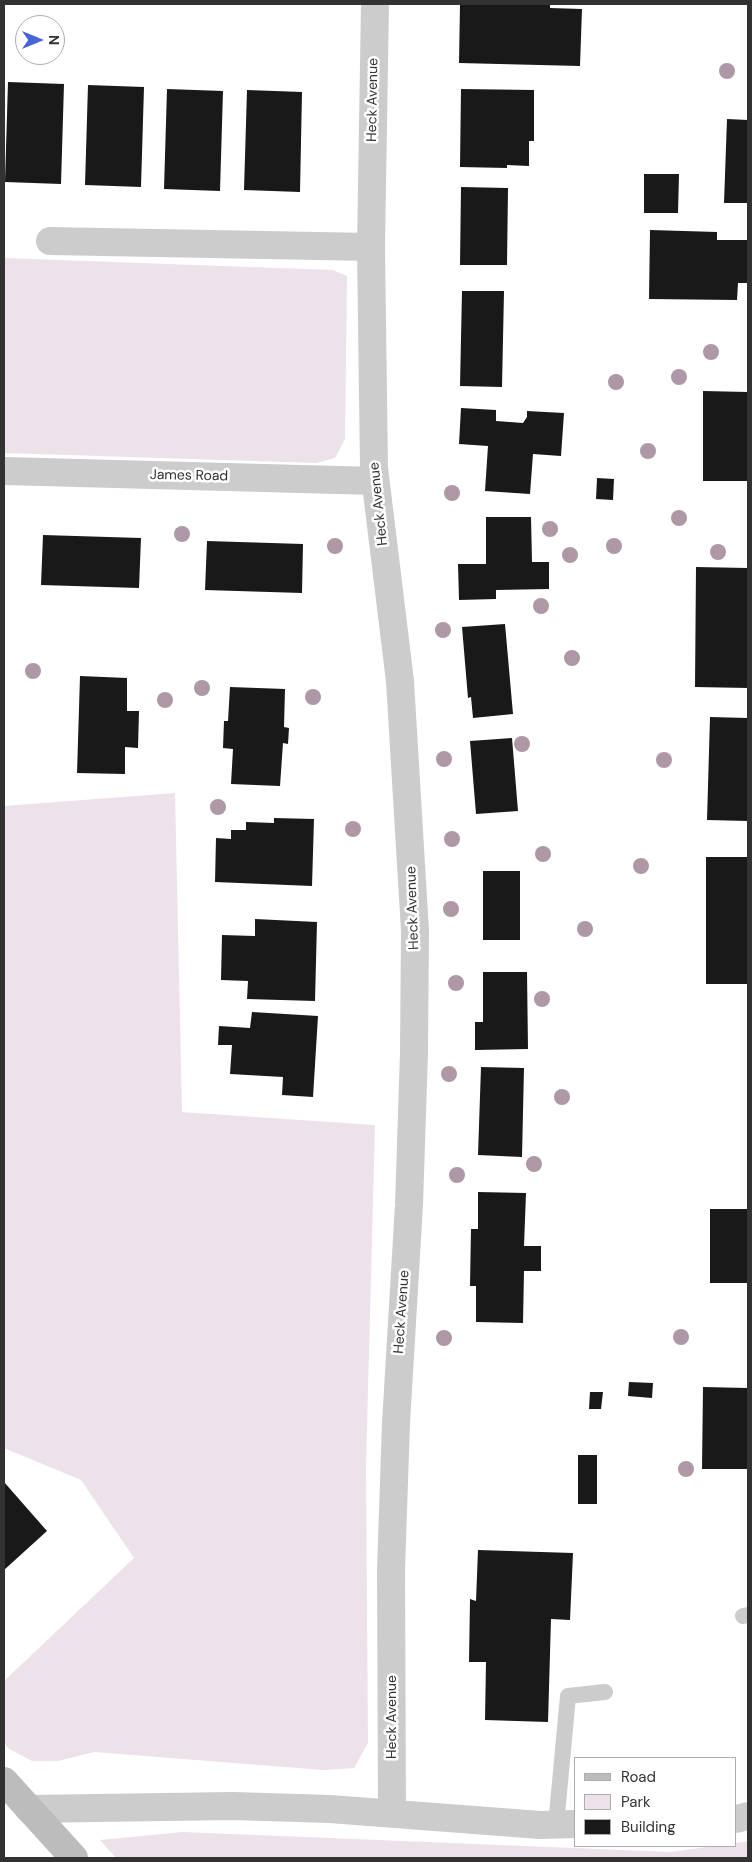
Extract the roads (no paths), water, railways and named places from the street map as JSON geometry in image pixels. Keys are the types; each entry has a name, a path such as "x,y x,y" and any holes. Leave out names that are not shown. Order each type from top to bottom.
{"street":[{"name":"Heck Avenue","path":"375,4 371,247 375,481 400,682 415,931 414,1052 409,1195 396,1423 391,1570 392,1813"},
{"path":"50,241 371,247"},
{"name":"James Road","path":"4,471 375,481"},
{"path":"4,1781 74,1858"},
{"path":"29,1809 233,1806 330,1809 566,1824"}],"lane":[{"path":"566,1824 568,1696 605,1692"}]}
